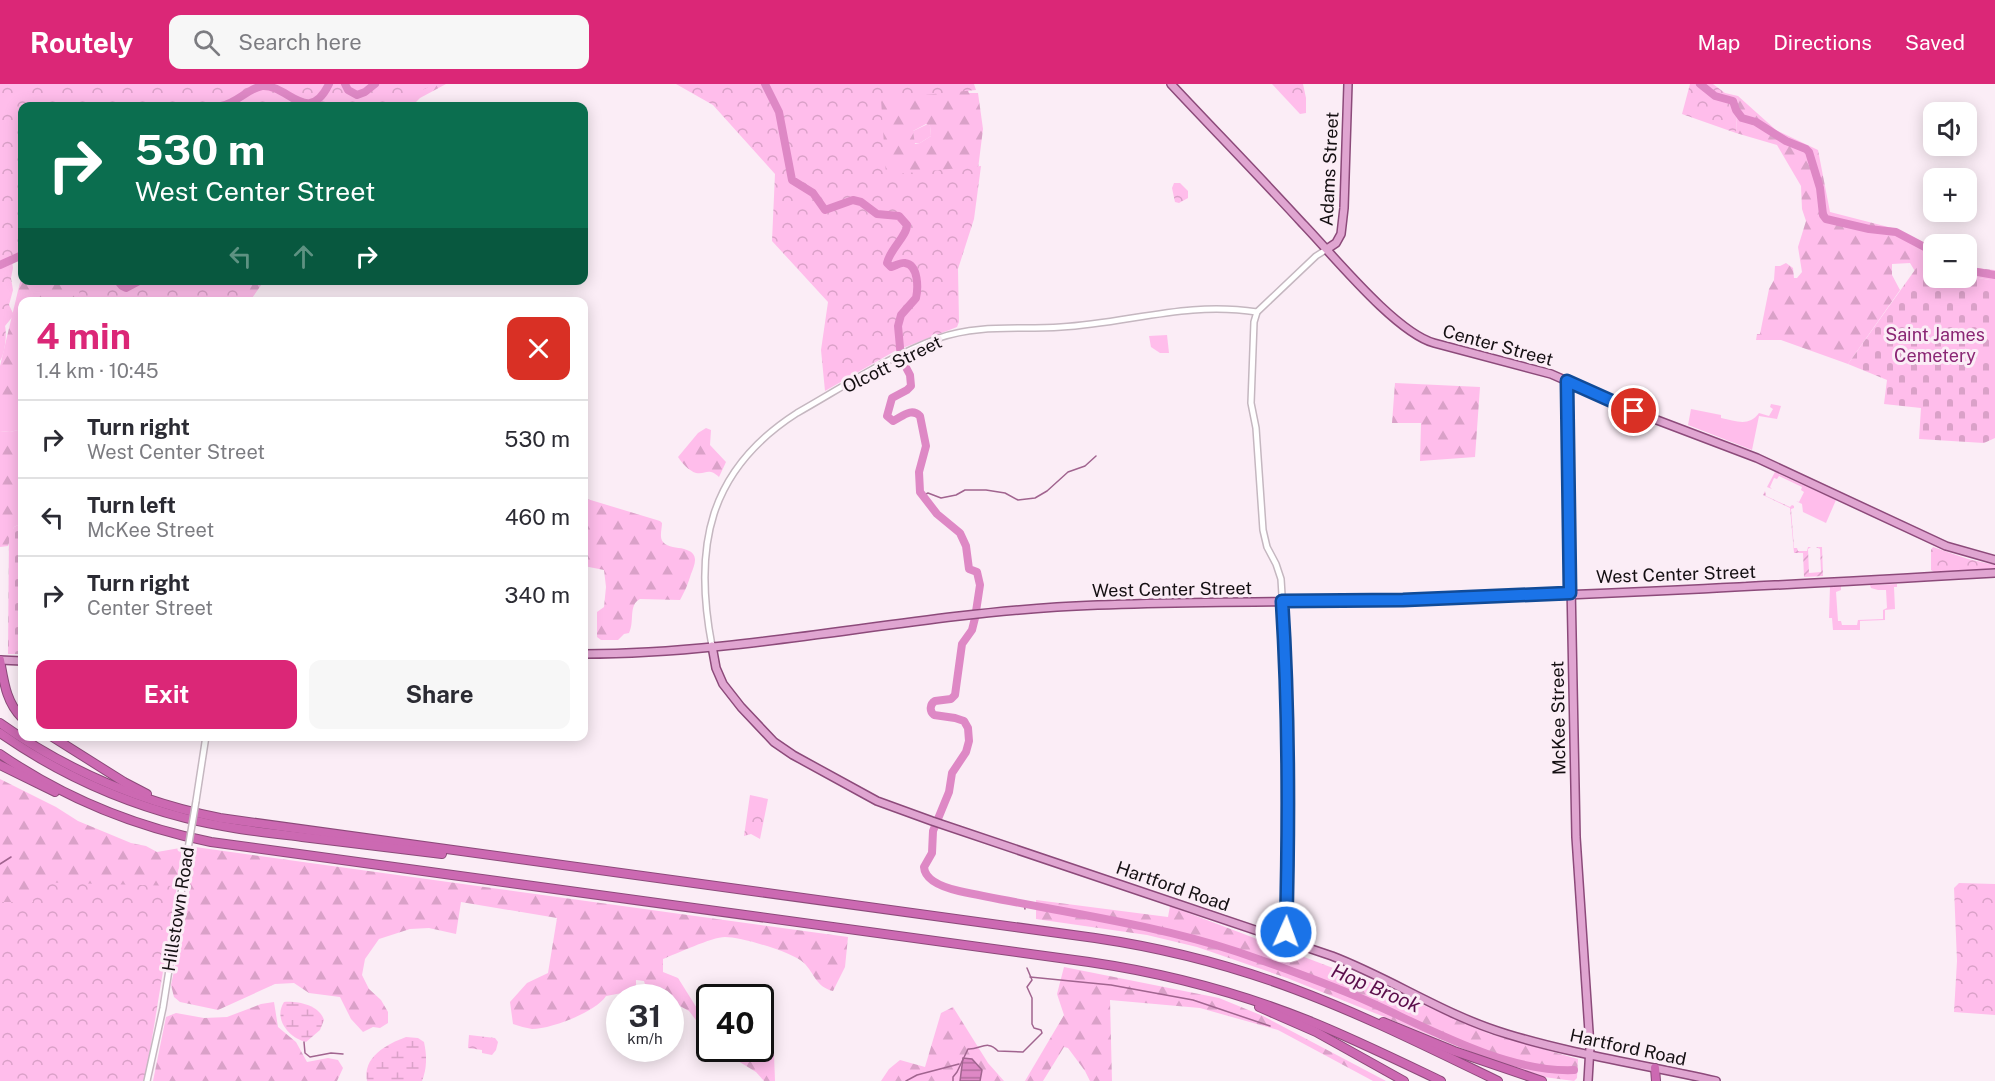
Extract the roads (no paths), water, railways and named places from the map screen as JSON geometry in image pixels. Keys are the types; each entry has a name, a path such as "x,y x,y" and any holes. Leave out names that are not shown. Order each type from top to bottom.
{"highway":[{"path":"0,659 6,692 18,713"},
{"path":"0,723 18,735"},
{"path":"0,733 46,762 90,785 187,819 227,827 518,864 562,866"},
{"path":"27,741 86,774 133,794 175,807 245,822 1102,939 1177,953 1280,984 1362,1017 1498,1081"},
{"path":"59,741 132,787 160,798 175,807"},
{"path":"0,754 68,794"},
{"path":"0,765 45,788 68,794 147,826 226,845 925,939 1126,968 1181,979 1239,996 1309,1021 1441,1081"},
{"path":"1239,996 1316,1032 1404,1081"},
{"path":"1362,1017 1389,1024 1470,1057 1542,1081"},
{"path":"1655,1068 1656,1081"}],"main road":[{"name":"Center Street","path":"1171,84 1391,315 1417,337 1538,369 1652,418 1756,458 1940,544 1995,561"},
{"name":"Adams Street","path":"1327,249 1336,243 1342,231 1348,84"},
{"name":"McKee Street","path":"1567,381 1577,848 1590,1054 1588,1081"},
{"name":"West Center Street","path":"588,654 646,652 712,646 971,615 1060,607 1403,600 1995,573"},
{"name":"Hartford Road","path":"712,646 716,668 723,684 774,742 793,755 877,801 1349,963 1487,1027 1529,1040 1716,1081"},
{"path":"0,659 18,661"}],"street":[{"path":"1285,941 1287,676 1279,572 1267,547 1263,530 1256,428 1251,403 1254,319 1257,312 1316,256 1327,249"},
{"name":"Olcott Street","path":"712,646 704,584 706,548 714,513 734,472 753,448 780,424 907,352 939,338 974,329 1061,327 1187,309 1237,309 1257,312"},
{"name":"Hillstown Road","path":"147,1081 163,1008 205,741"}],"waterway":[{"path":"313,102 321,96 329,84"},
{"path":"345,84 348,90 357,95 375,84"},
{"path":"765,84 779,112 792,180 813,193 825,210 853,200 861,202 877,214 899,216 907,225 887,263 891,267 903,263 910,265 917,278 916,298 901,315 898,326 901,358 910,375 911,386 892,398 887,416 893,421 913,412 920,416 926,446 919,472 920,492 937,514 960,533 966,546 969,569 977,572 980,585 972,630 962,644 955,695 951,699 935,701 931,708 934,715 964,721 968,728 969,741 966,752 952,773 949,792 933,831 932,853 924,867 928,877 942,886 959,891 1134,925 1238,952 1333,987 1440,1035 1494,1056 1548,1069 1574,1070"},
{"path":"1700,84 1715,96 1733,101 1742,118 1756,122 1809,152 1820,188 1823,215 1826,219 1869,229 1896,232 1923,246"},
{"path":"232,102 262,86 271,87 302,102"},
{"path":"0,265 18,257"},
{"path":"1977,272 1995,275"},
{"path":"121,285 126,288 132,285"},
{"path":"922,496 928,493 941,498 956,495 965,490 986,490 1005,493 1018,500 1035,498 1047,491 1068,472 1085,466 1096,456"},
{"path":"0,864 11,857"},
{"name":"Hop Brook","path":"1024,904 1025,909"},
{"path":"953,1081 968,1049 987,1045 998,1051 1023,1052 1042,1033 1032,1024 1032,998 1027,987 1032,980 1027,968"},
{"path":"1030,977 1111,985 1193,1000 1270,1026"},
{"path":"304,1042 305,1053 310,1057 331,1053 343,1054"},
{"path":"906,1081 917,1075 959,1064"}],"park label":[{"name":"Saint James Cemetery","path":"1935,344"}]}
